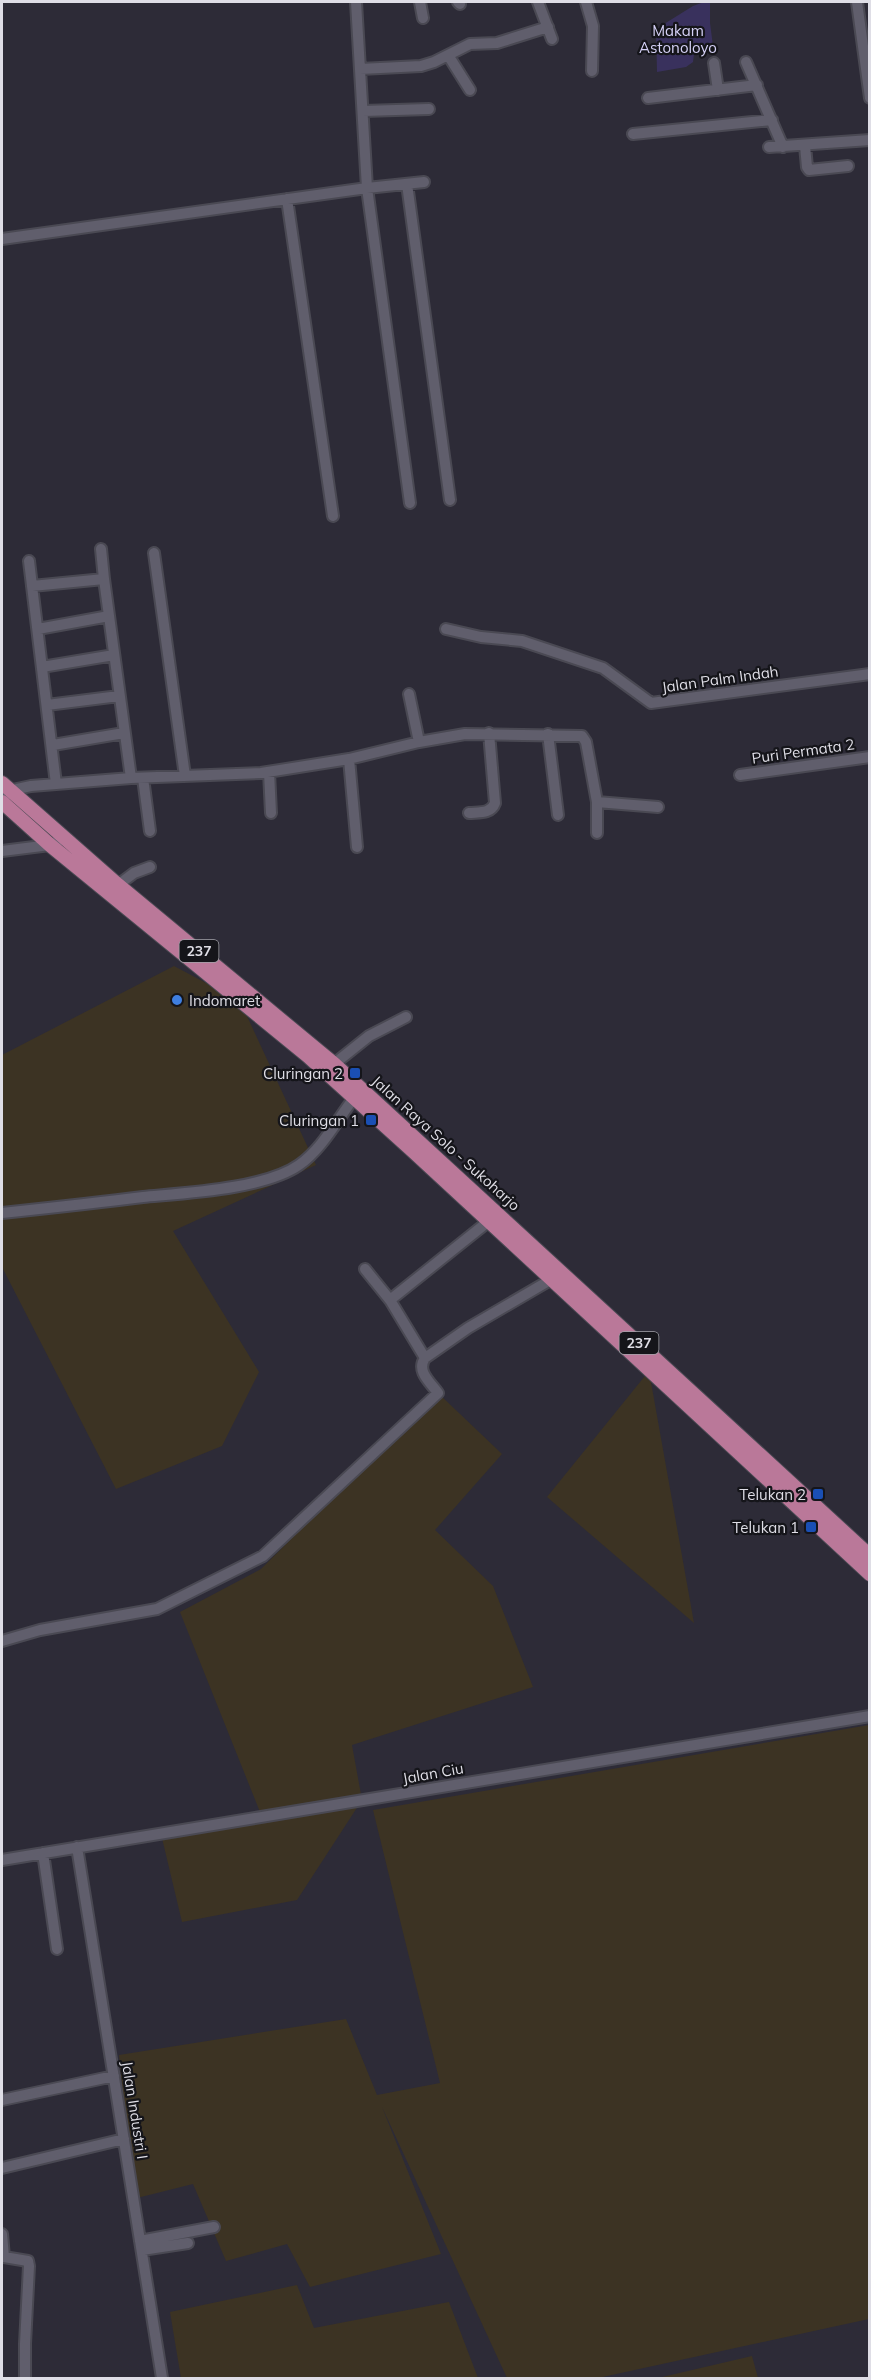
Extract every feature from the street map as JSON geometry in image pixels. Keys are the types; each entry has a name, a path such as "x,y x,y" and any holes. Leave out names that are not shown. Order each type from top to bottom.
{"main road":[{"name":"Jalan Raya Solo - Sukoharjo","path":"4,794 63,838 334,1064 393,1124 850,1547"},
{"name":"Jalan Raya Solo - Sukoharjo","path":"4,794 50,845 308,1056 354,1098 393,1124"},
{"name":"Jalan Raya Solo - Sukoharjo","path":"418,1147 489,1221 801,1502"},
{"name":"237","path":"850,1547 870,1556"},
{"name":"237","path":"850,1547 870,1574"}],"street":[{"path":"356,2 367,188 410,503"},
{"path":"420,2 423,18"},
{"path":"538,2 552,39"},
{"path":"586,2 593,26 592,71"},
{"path":"857,2 870,98"},
{"path":"360,69 421,66 472,43 497,43 548,27"},
{"path":"448,55 470,90"},
{"path":"746,62 783,147"},
{"path":"714,63 717,90"},
{"path":"648,98 757,86"},
{"path":"363,111 429,109"},
{"path":"633,134 772,120"},
{"path":"769,147 870,140"},
{"path":"805,146 809,170 848,166"},
{"path":"2,239 424,182"},
{"path":"407,184 450,500"},
{"path":"287,199 333,516"},
{"path":"101,549 124,733 150,831"},
{"path":"154,553 185,776"},
{"path":"29,561 56,784"},
{"path":"32,586 104,579"},
{"path":"38,629 109,616"},
{"name":"Jalan Palm Indah","path":"446,629 481,637 522,641 603,668 651,703 870,674"},
{"path":"42,667 114,655"},
{"path":"409,694 419,742"},
{"path":"47,705 119,696"},
{"path":"53,745 124,733"},
{"path":"469,813 492,810 495,803 489,733"},
{"path":"4,794 31,786 269,772 349,759 419,742 465,734 582,736 597,802 597,833"},
{"path":"548,734 558,815"},
{"name":"Puri Permata 2","path":"740,775 870,757"},
{"path":"349,759 357,847"},
{"path":"269,772 271,813"},
{"path":"597,802 658,807"},
{"path":"2,851 50,845 63,838"},
{"path":"118,885 134,873 150,867"},
{"path":"334,1064 369,1036 406,1017"},
{"path":"2,1213 231,1187 289,1171 313,1153 354,1098"},
{"path":"390,1300 489,1221"},
{"path":"364,1269 390,1300 425,1358"},
{"path":"2,1641 40,1630 157,1609 196,1588 256,1561 438,1393 422,1372 422,1363 425,1358 468,1329 552,1279"},
{"name":"Jalan Ciu","path":"2,1860 870,1716"},
{"name":"Jalan Industri I","path":"77,1847 162,2379"},
{"path":"43,1853 57,1949"},
{"path":"2,2100 114,2076"},
{"path":"2,2168 124,2139"},
{"path":"141,2245 214,2227"},
{"path":"2,2234 3,2262 22,2259 28,2261 29,2266 24,2344 25,2379"},
{"path":"141,2245 188,2243"}],"shaded area":[{"path":"174,966 240,1001 316,1165 173,1231 259,1372 222,1446 116,1489 2,1267 2,1055"},
{"path":"649,1371 694,1623 547,1497"},
{"path":"438,1393 502,1454 435,1530 493,1586 533,1687 352,1745 362,1800 297,1900 182,1922 161,1834 262,1817 180,1612 261,1569"},
{"path":"869,1725 869,2319 598,2378 507,2378 382,2107 441,2254 310,2287 287,2244 226,2261 193,2184 133,2199 119,2055 346,2019 377,2095 440,2083 373,1810"},
{"path":"297,2285 314,2328 449,2302 478,2378 181,2378 170,2312"},
{"path":"752,2356 758,2378 658,2378"}],"green space":[{"name":"Makam Astonoloyo","path":"710,2 713,46 694,54 693,62 686,67 657,72 656,29 693,6"}],"place":[{"name":"Indomaret","path":"177,1000"},
{"name":"Cluringan 2","path":"355,1073"},
{"name":"Cluringan 1","path":"371,1120"},
{"name":"Telukan 2","path":"818,1494"},
{"name":"Telukan 1","path":"811,1527"}]}
